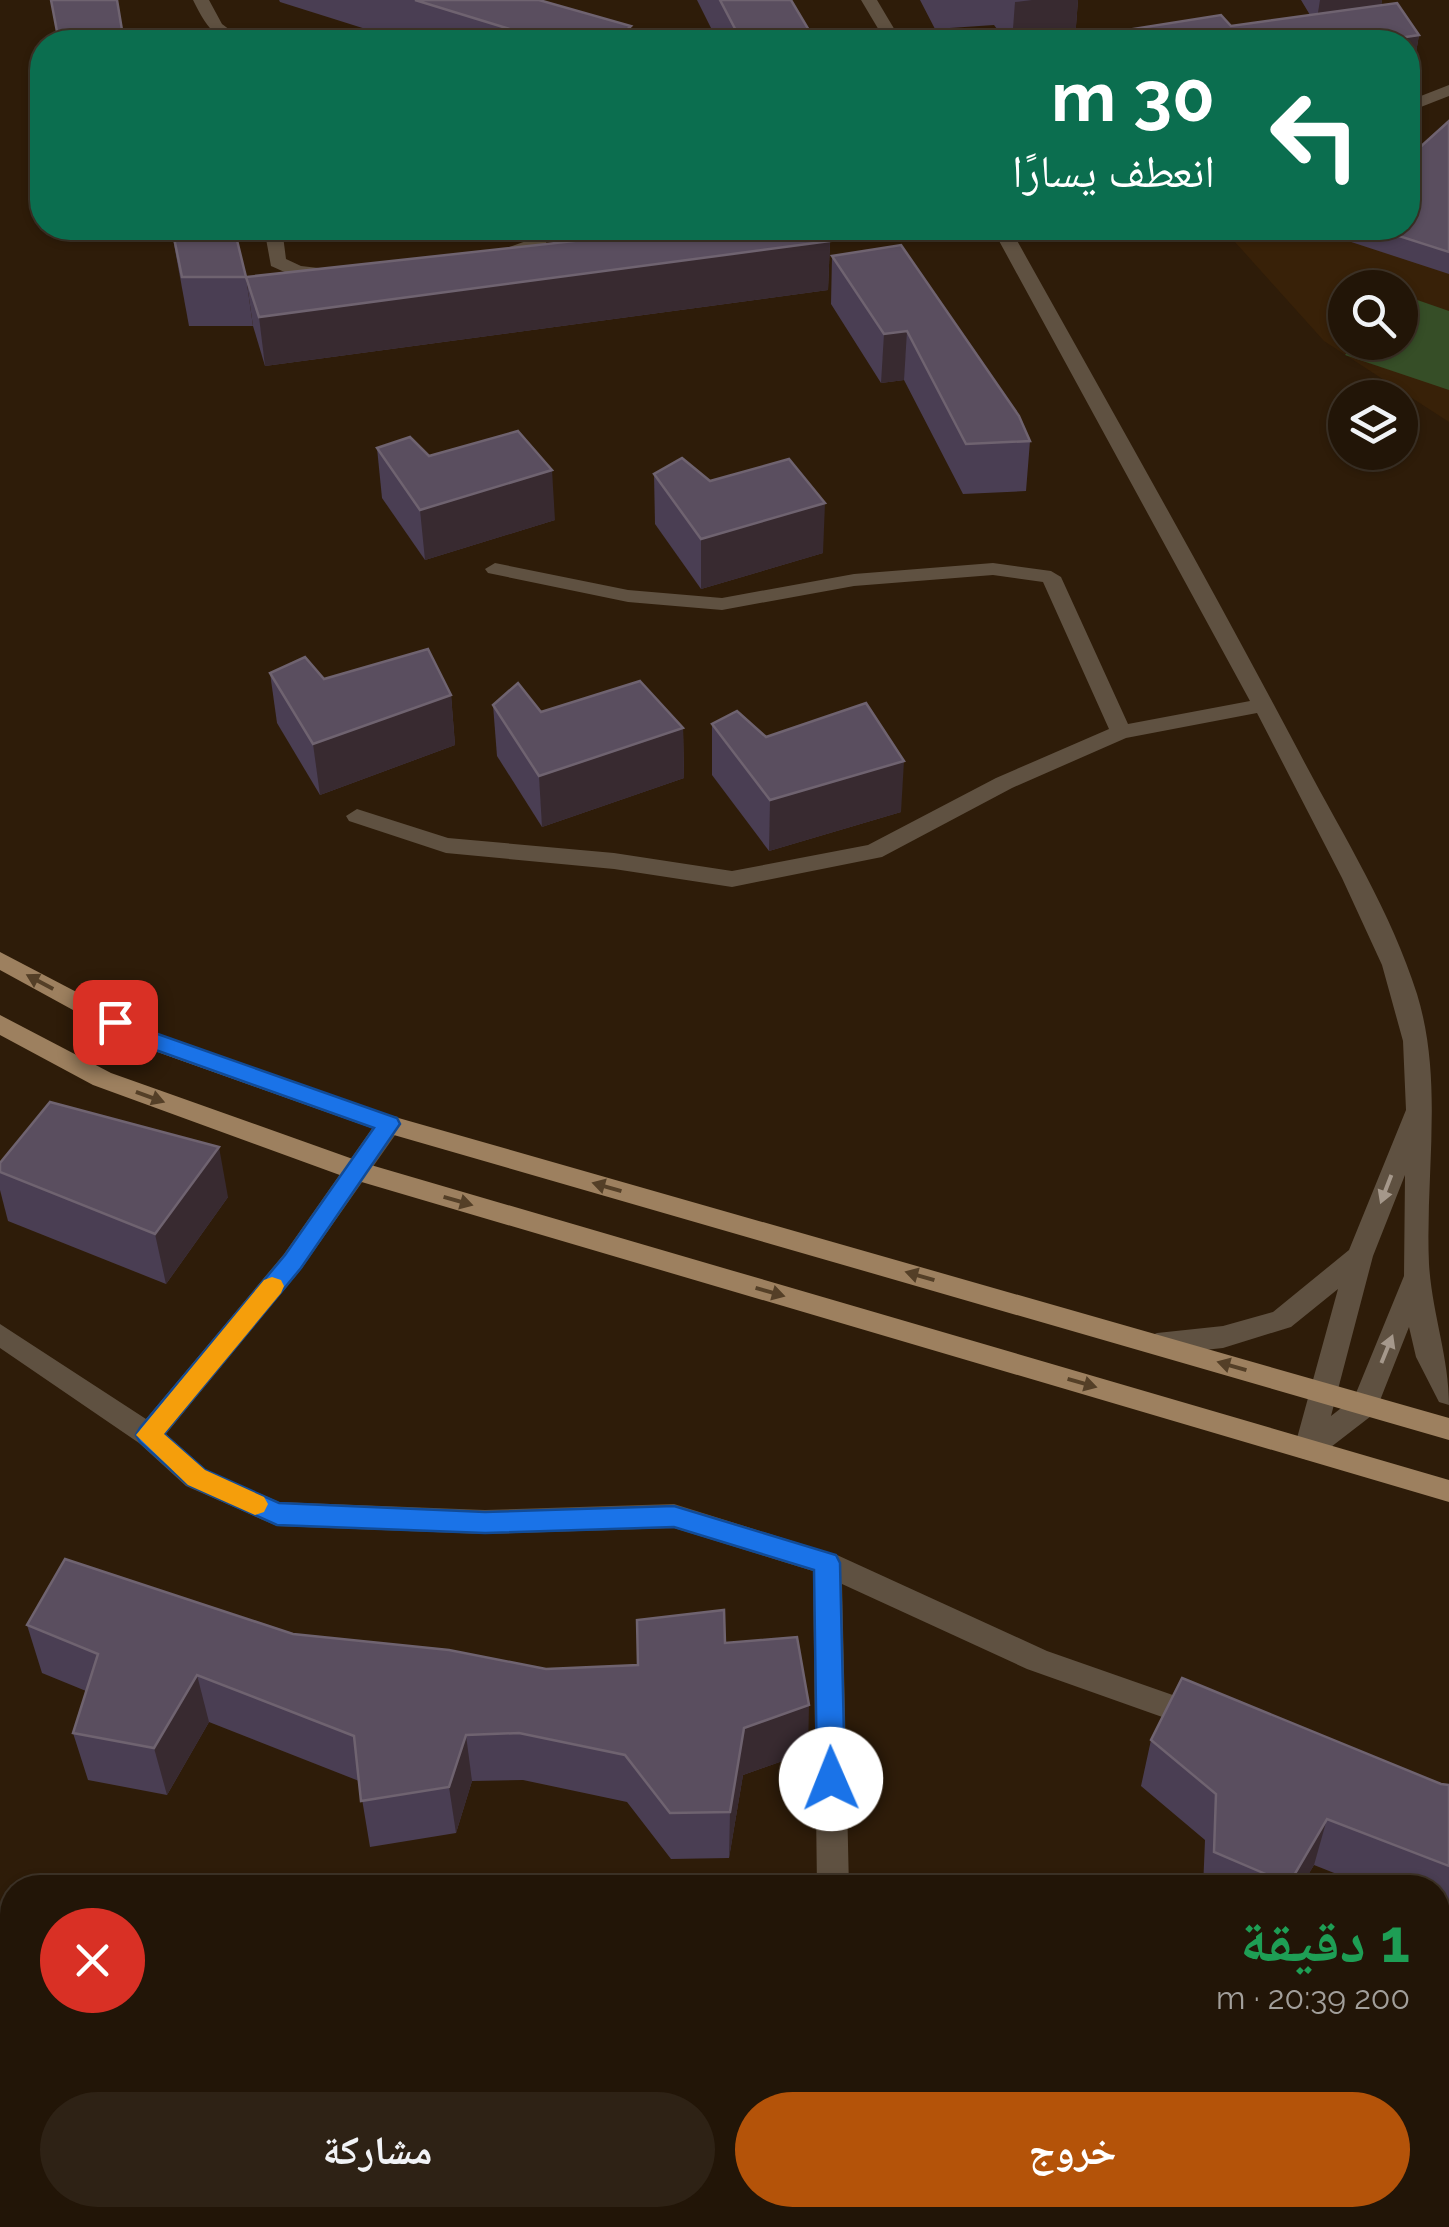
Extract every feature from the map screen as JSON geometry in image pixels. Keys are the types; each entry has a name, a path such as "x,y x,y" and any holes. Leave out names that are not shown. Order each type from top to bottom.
{"main road":[{"path":"0,960 144,1038 389,1124 1449,1429"},
{"path":"0,1024 102,1080 357,1171 1449,1490"}],"street":[{"path":"201,0 216,30"},
{"path":"869,0 887,30"},
{"path":"1420,102 1449,90"},
{"path":"275,240 278,262 286,267 314,274 350,272"},
{"path":"472,258 521,250 539,240"},
{"path":"1009,240 1264,705 1359,892 1406,997 1422,1098 1417,1274 1422,1339 1436,1377 1449,1394"},
{"path":"495,569 628,596 722,604 854,580 993,569 1051,577 1121,732"},
{"path":"358,816 446,845 614,861 732,880 874,852 1004,783 1121,732 1264,705"},
{"path":"1308,1449 1360,1256 1422,1098"},
{"path":"148,1435 293,1262 389,1124"},
{"path":"1157,1344 1223,1336 1282,1320 1360,1256"},
{"path":"1308,1449 1366,1404 1417,1274"},
{"path":"0,1334 148,1435 196,1478 277,1514 485,1522 674,1516 827,1563 1037,1660 1222,1725"},
{"path":"827,1563 834,1875"}],"path":[{"path":"604,240 606,247"}],"shaded area":[{"path":"1449,139 1449,422 1418,402 1418,380 1384,380 1353,360 1418,360 1418,270 1328,270 1328,344 1235,242 1420,240 1420,150"}],"green space":[{"path":"1418,300 1449,311 1449,390 1360,360 1418,360"}],"building":[{"path":"51,0 117,0 122,30 57,30"},
{"path":"415,0 539,0 631,26 627,30 513,30"},
{"path":"720,0 791,0 809,30 736,30"},
{"path":"1397,3 1416,30 1126,30 1221,15 1231,26"},
{"path":"1449,121 1449,252 1412,240 1420,240 1420,147"},
{"path":"174,240 237,240 246,277 182,277"},
{"path":"583,240 830,241 259,317 246,277"},
{"path":"901,245 1019,416 1030,441 966,444 907,331 884,334 832,256"},
{"path":"518,431 552,470 420,510 377,448 410,437 429,456"},
{"path":"682,458 710,481 789,459 825,503 701,539 654,474"},
{"path":"428,649 451,695 313,744 270,673 305,657 324,679"},
{"path":"640,681 683,728 539,776 493,705 518,683 541,712"},
{"path":"866,703 904,761 770,800 712,724 737,711 766,737"},
{"path":"50,1102 219,1147 155,1234 0,1172 0,1163"},
{"path":"65,1559 293,1634 449,1650 546,1669 638,1665 637,1620 724,1610 725,1643 797,1637 809,1705 744,1728 730,1812 670,1813 625,1755 519,1733 466,1735 449,1787 361,1801 354,1736 197,1675 154,1748 73,1733 98,1654 27,1625"},
{"path":"1182,1678 1449,1785 1449,1866 1327,1819 1294,1875 1268,1875 1214,1852 1216,1794 1151,1740"}],"slow traffic":[{"path":"255,1504 196,1478 148,1435 272,1286"}],"route":[{"path":"115,1022 144,1038 389,1124 293,1262 148,1435 196,1478 277,1514 485,1522 674,1516 827,1563 831,1779"}]}
